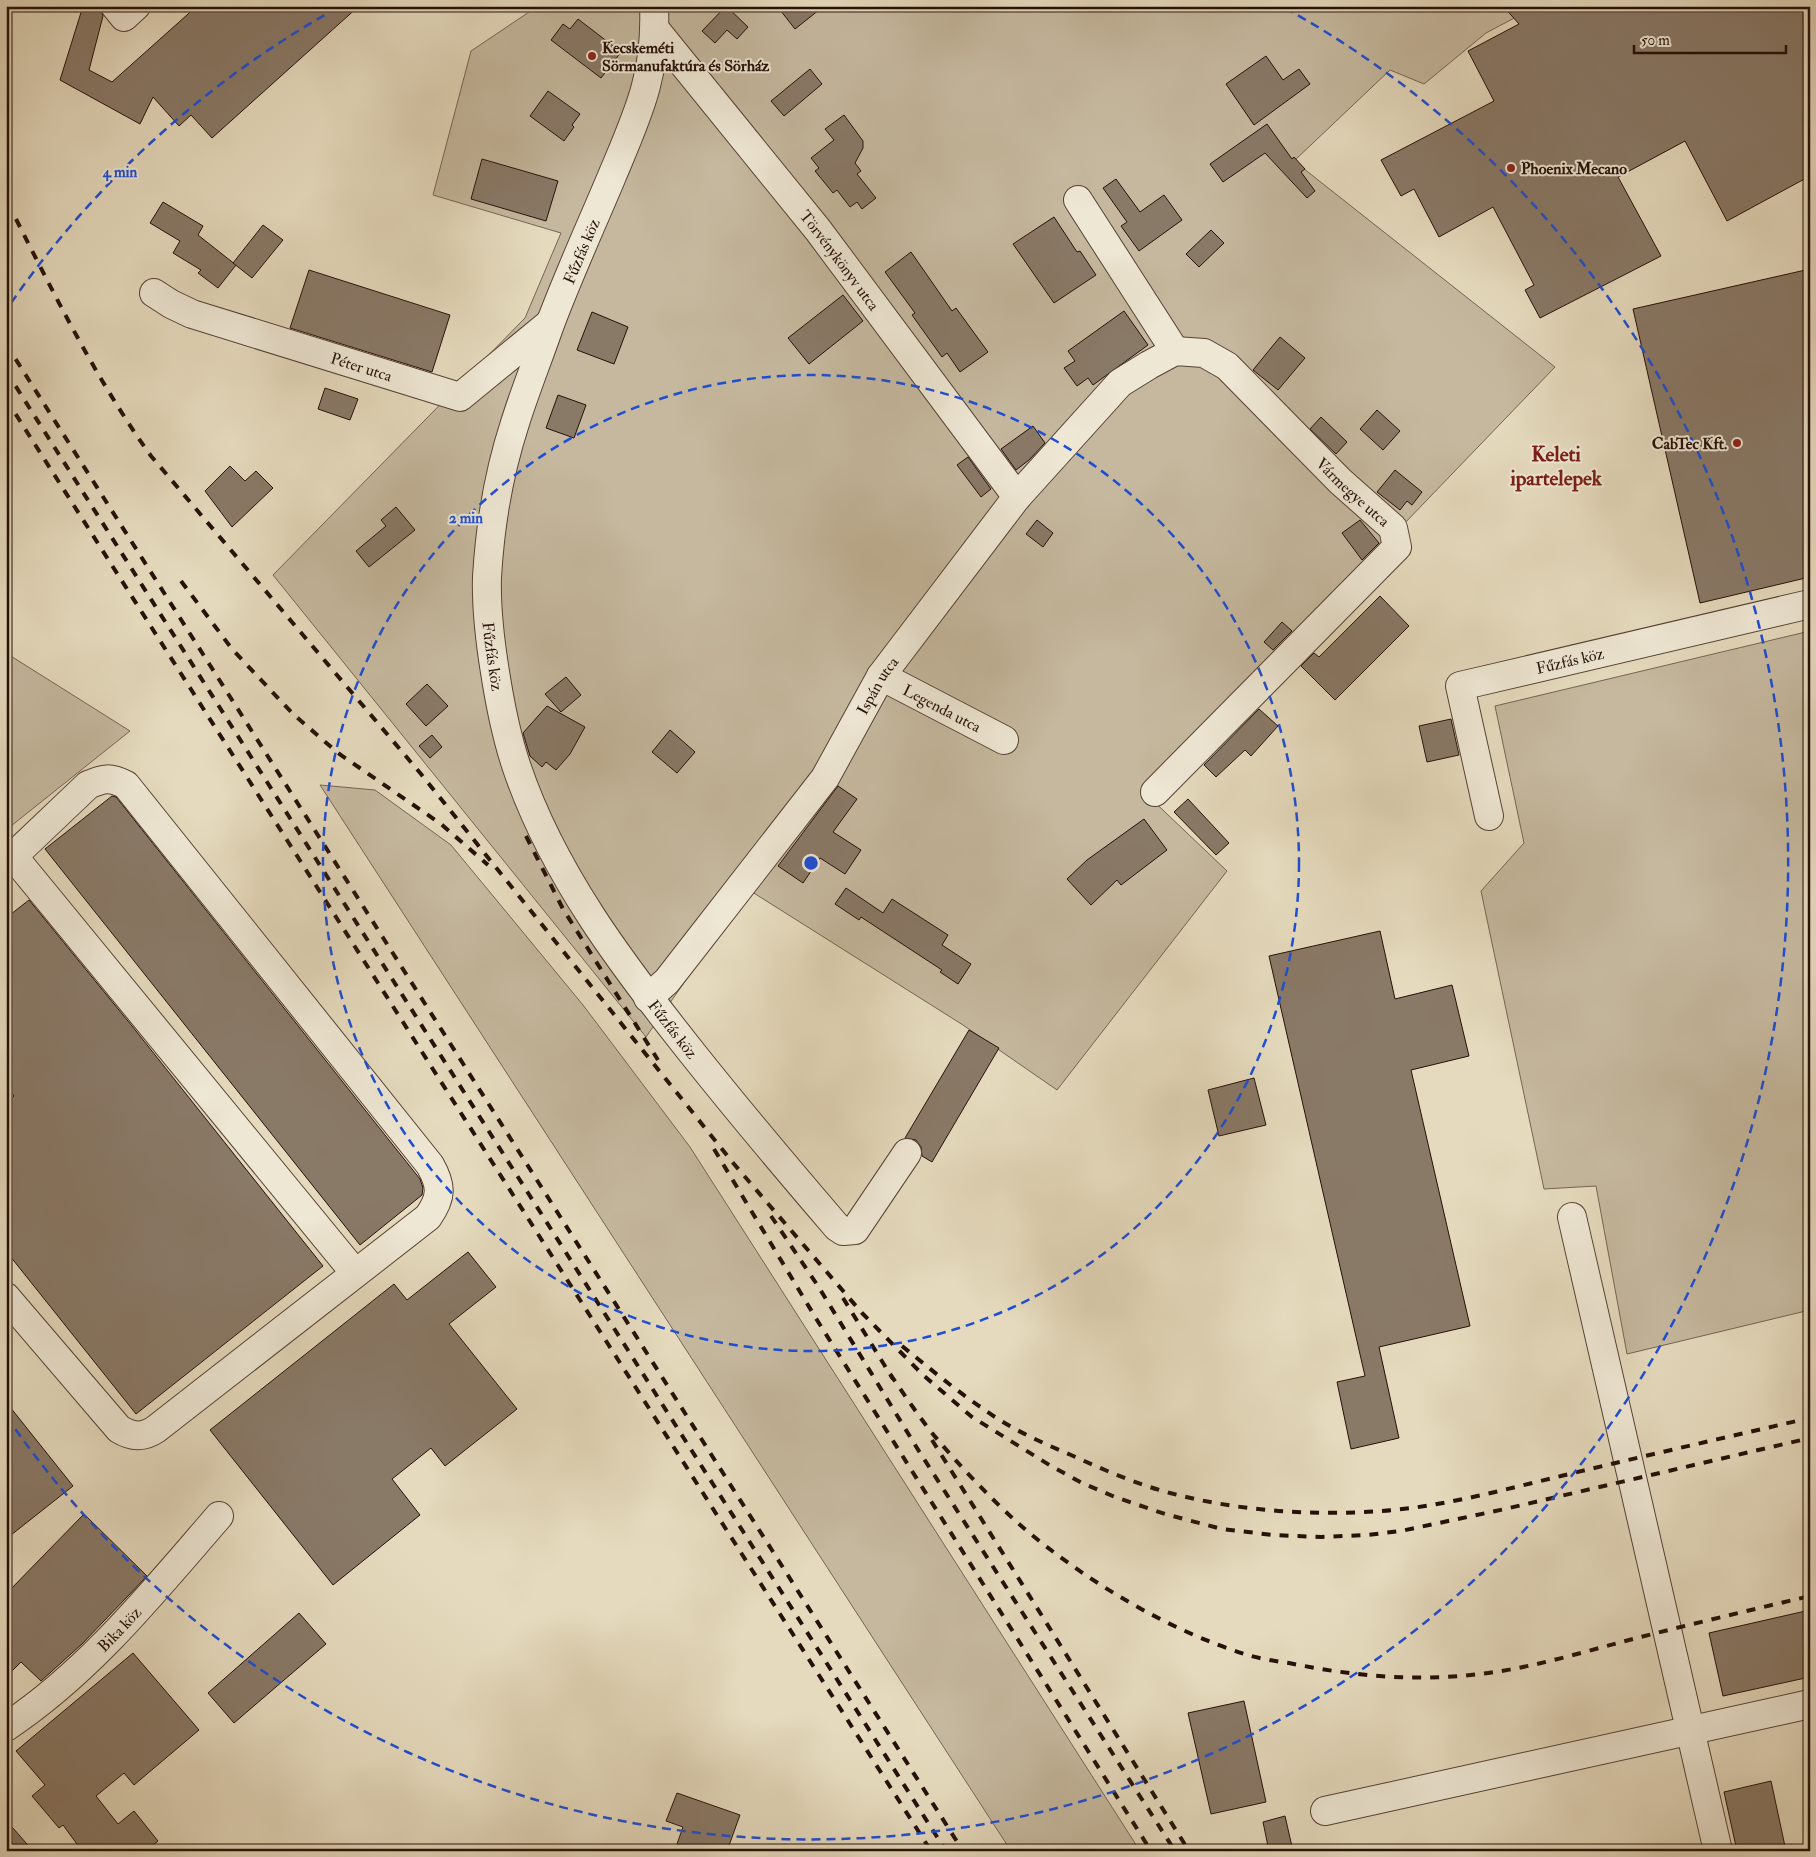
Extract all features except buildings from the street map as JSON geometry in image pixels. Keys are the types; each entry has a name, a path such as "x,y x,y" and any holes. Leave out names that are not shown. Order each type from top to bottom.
{"street":[{"path":"115,6 124,17 136,6"},
{"name":"Fűzfás köz","path":"654,18 653,56 641,107 551,322 514,425 495,513 487,581 488,617 492,658 506,730 516,766 533,808 572,885 606,938 648,998 762,1141 837,1227 843,1231 855,1230 907,1153"},
{"name":"Törvénykönyv utca","path":"654,18 818,230 1017,497"},
{"path":"1078,200 1175,351"},
{"name":"Péter utca","path":"154,293 192,314 460,397 551,322"},
{"name":"Ispán utca","path":"648,998 667,981 825,778 881,676 1017,497 1120,383 1175,351"},
{"name":"Vármegye utca","path":"1155,792 1397,547 1393,528 1340,481 1227,366 1204,353 1175,351"},
{"name":"Fűzfás köz","path":"1489,816 1460,686 1810,604"},
{"name":"Legenda utca","path":"881,676 1004,740"},
{"path":"6,1297 119,1429 127,1434 143,1436 156,1429 355,1274 428,1217 438,1201 439,1184 430,1165 126,785 115,779 101,779 88,785 10,860 355,1274"},
{"path":"1572,1217 1718,1851"},
{"name":"Bika köz","path":"6,1727 36,1706 80,1670 140,1607 219,1516"},
{"path":"1324,1811 1810,1704"}],"shaded area":[{"path":"538,6 1537,6 1486,33 1424,84 1390,70 1294,161 1555,367 1145,793 1227,871 1057,1090 963,1025 749,890 646,1037 273,575 525,318 561,233 433,195 471,51"},
{"path":"1810,631 1810,1310 1627,1354 1596,1186 1544,1189 1481,891 1524,843 1495,706"},
{"path":"6,653 130,731 6,830"},
{"path":"320,785 375,790 451,845 583,1005 690,1147 1140,1851 1011,1851"}],"railway":[{"path":"16,219 96,370 151,456 421,774 734,1164 862,1313 923,1375 972,1417 1051,1466 1082,1483 1115,1497 1165,1514 1222,1529 1273,1535 1321,1537 1401,1531 1505,1509 1810,1438"},
{"path":"6,344 963,1851"},
{"path":"6,371 946,1851"},
{"path":"6,399 931,1851"},
{"path":"181,581 232,649 293,714 338,753 441,824 488,865"},
{"path":"526,836 563,909 658,1060"},
{"path":"714,1149 817,1320 1151,1851"},
{"path":"771,1216 818,1286 917,1448 1175,1851"},
{"path":"843,1298 893,1379"},
{"path":"902,1346 951,1386 992,1415 1048,1445 1120,1476 1157,1489 1222,1504 1275,1511 1328,1513 1381,1511 1427,1506 1810,1418"},
{"path":"890,1374 926,1426 952,1456 997,1503 1043,1544 1098,1583 1157,1617 1218,1645 1258,1658 1336,1671 1384,1676 1432,1677 1480,1674 1538,1664 1810,1596"},
{"path":"932,1440 1189,1851"}],"place":[{"name":"Kecskeméti Sörmanufaktúra és Sörház","path":"592,56"},
{"name":"Phoenix Mecano","path":"1511,168"},
{"name":"CabTec Kft.","path":"1737,443"}],"district":[{"name":"Keleti ipartelepek","path":"1556,466"}]}
